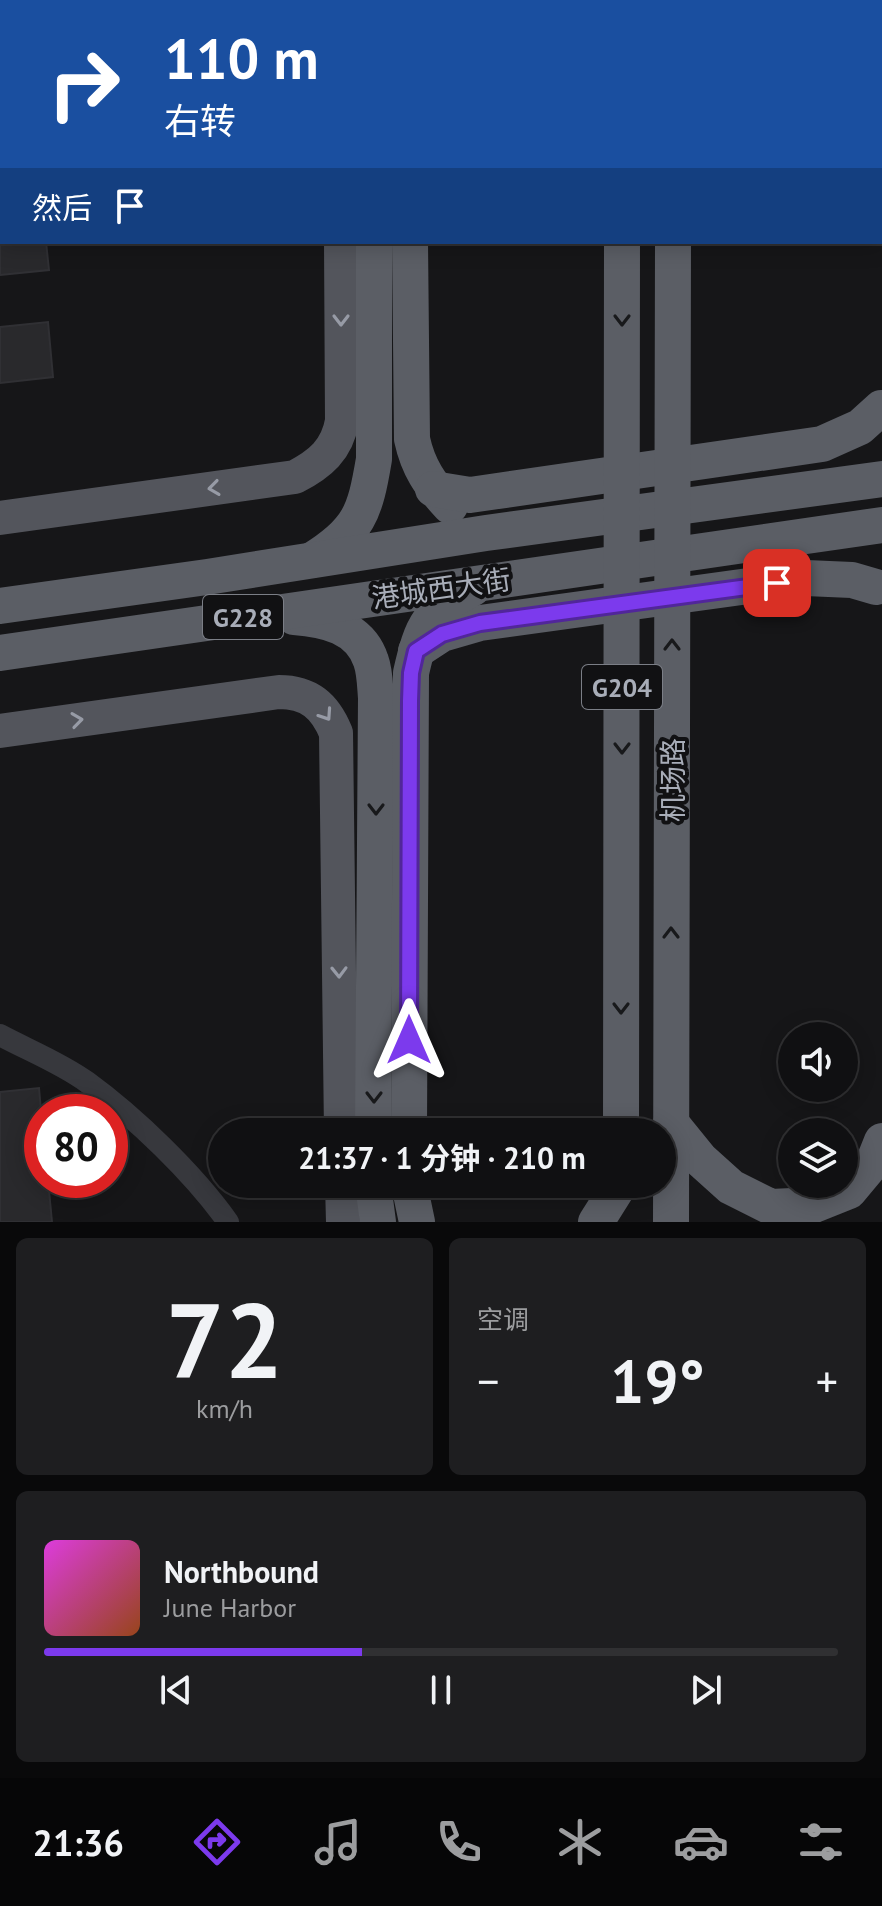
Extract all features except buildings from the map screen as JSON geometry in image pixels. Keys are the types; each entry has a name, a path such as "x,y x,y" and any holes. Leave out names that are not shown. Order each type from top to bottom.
{"highway":[{"path":"308,562 347,535 357,522 368,493 374,459 374,244"},
{"path":"410,244 412,439 417,462 433,489 454,510 486,533"},
{"name":"机场路","path":"621,1118 622,244"},
{"name":"机场路","path":"671,1118 673,244"},
{"path":"433,489 470,495 822,444 860,427 881,406"},
{"path":"833,487 859,461 872,436 881,406"},
{"name":"港城西大街","path":"0,606 486,533 882,479"},
{"name":"港城西大街","path":"0,653 882,525"},
{"path":"830,533 857,560 879,593"},
{"path":"416,651 442,634 480,623 806,578 852,580 879,593"},
{"path":"409,1118 411,673 416,651 434,612 486,581"},
{"path":"208,622 315,618 334,623 350,632 363,645 372,662 376,698 373,1118"},
{"path":"676,1129 701,1160 731,1187 771,1207 814,1205 849,1191 874,1161 882,1141"},
{"path":"375,1198 378,1222"},
{"path":"412,1198 417,1222"},
{"path":"596,1222 612,1198"},
{"path":"621,1198 622,1222"},
{"name":"机场路","path":"671,1198 671,1222"}],"main road":[{"path":"0,518 295,477 317,466 330,452 342,421 341,244"},
{"path":"0,731 279,692 305,695 324,709 336,733 341,1118"},
{"path":"342,1198 343,1222"}],"street":[{"path":"0,1035 86,1081 150,1136 218,1207 228,1222"}],"route":[{"path":"409,1040 410,701 416,651 442,634 480,623 777,583"}]}
